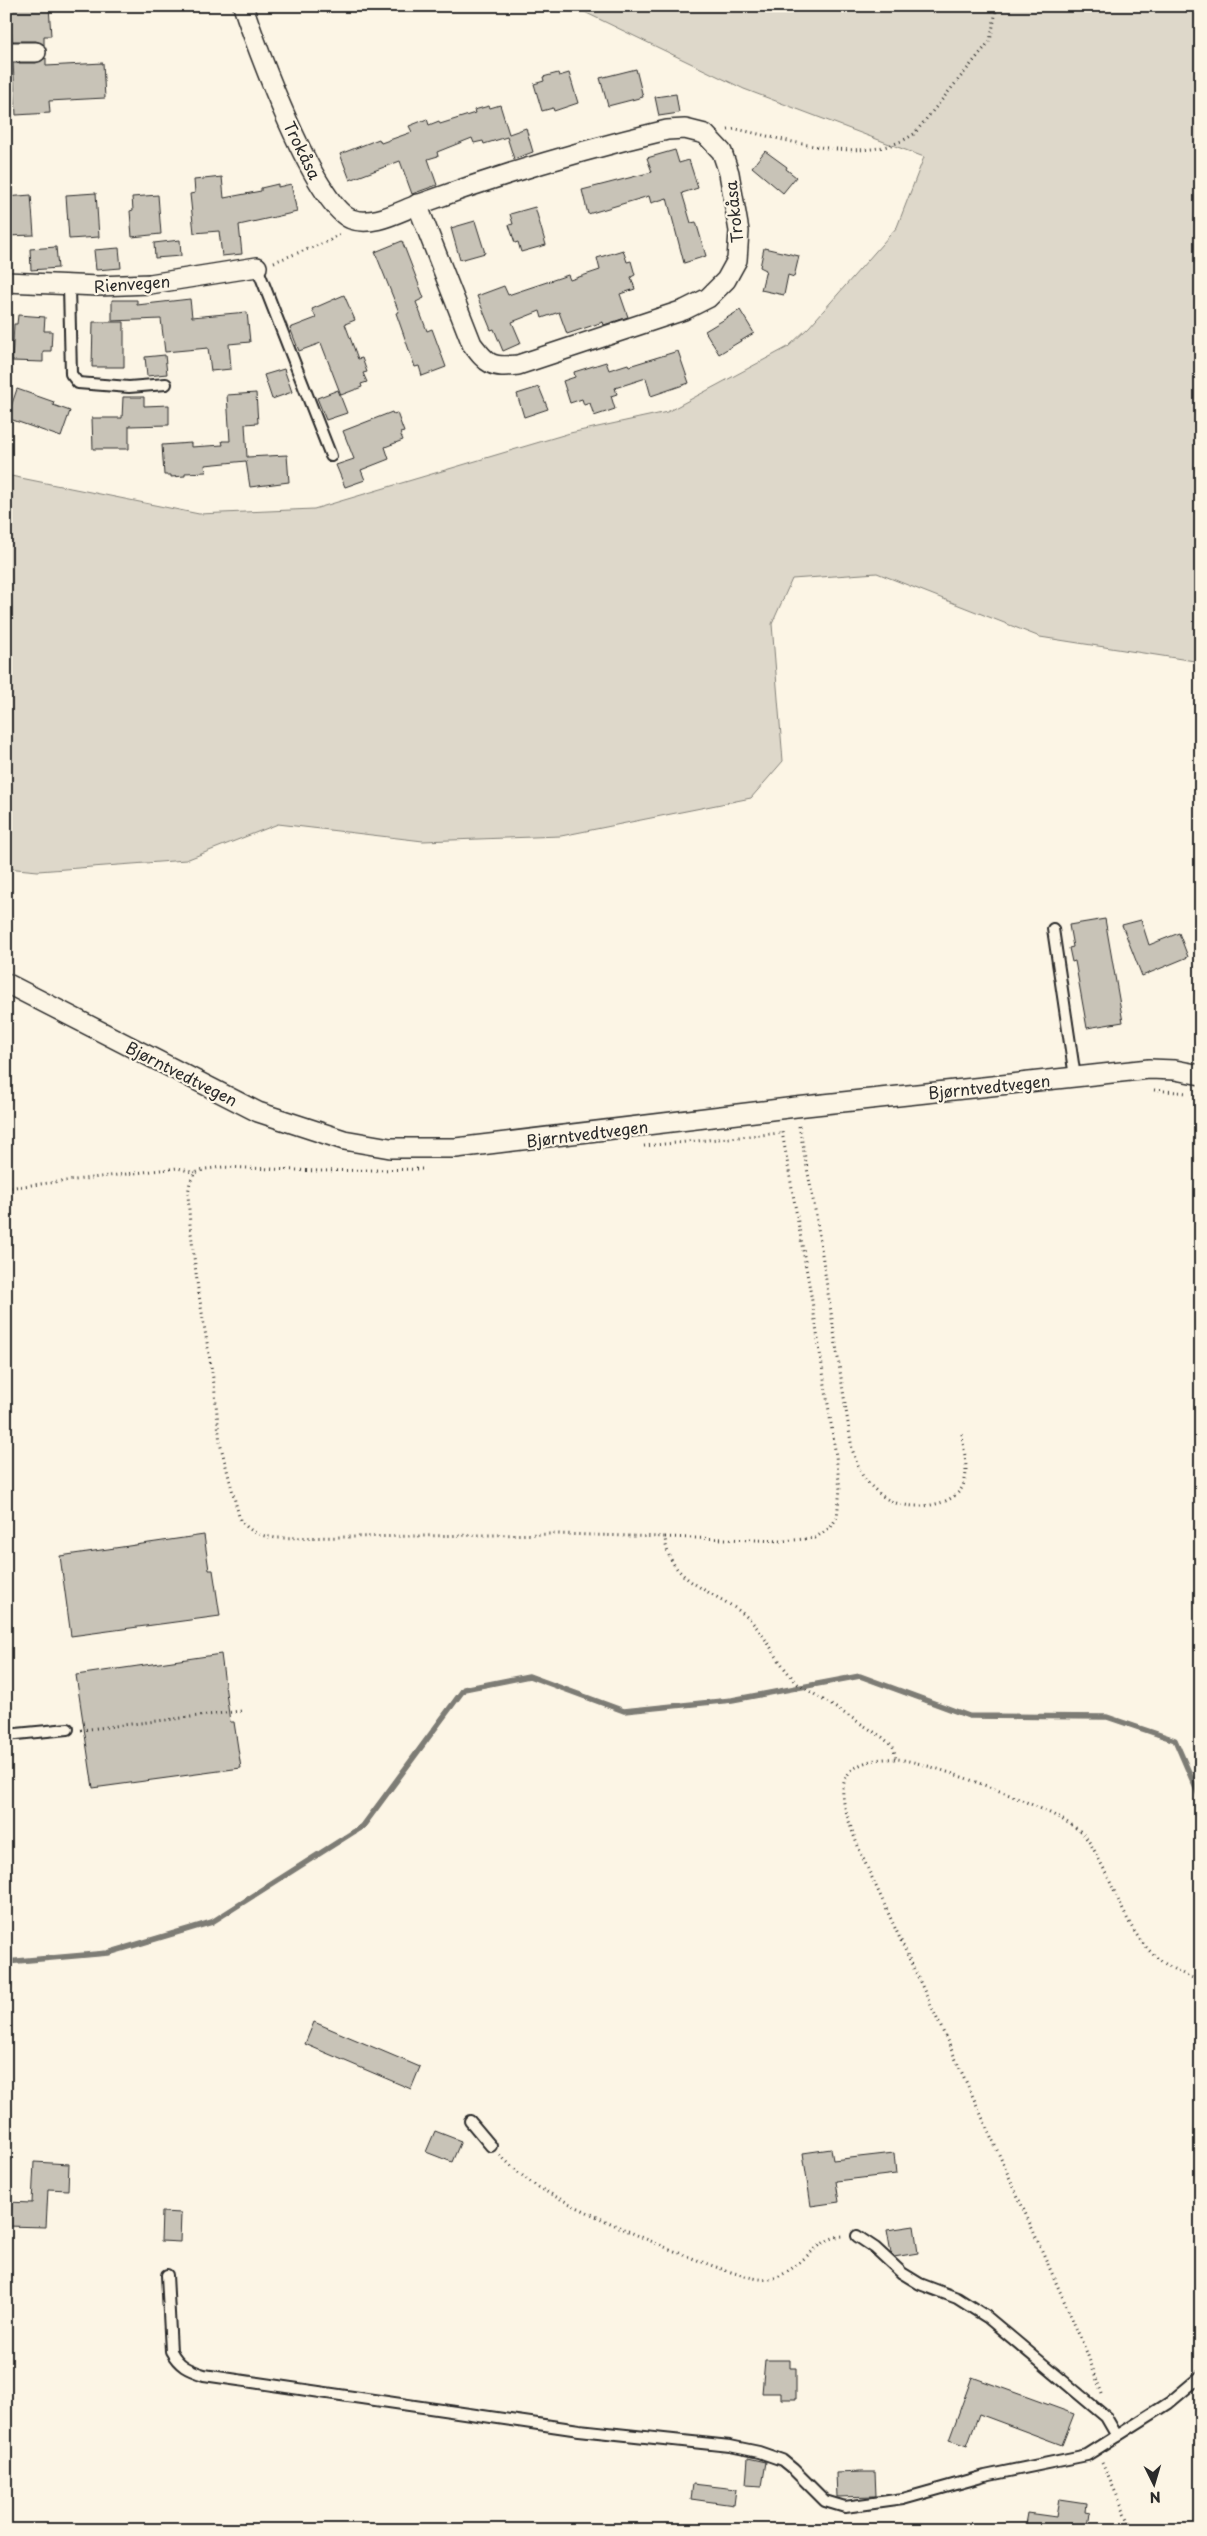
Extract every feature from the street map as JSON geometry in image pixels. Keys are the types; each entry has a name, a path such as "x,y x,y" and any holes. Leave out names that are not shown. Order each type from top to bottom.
{"street":[{"name":"Trokåsa","path":"243,6 275,90 305,158 338,211 352,220"},
{"path":"6,52 36,52"},
{"path":"352,220 380,219 417,204 507,174 631,138 667,130 686,129 705,134"},
{"name":"Trokåsa","path":"417,204 472,344 486,363 499,367 518,365 684,310 708,298 726,280 737,260 739,230 729,173 722,152 705,134"},
{"name":"Rienvegen","path":"6,282 69,286 150,284 257,267"},
{"name":"Bjørntvedtvegen","path":"6,983 258,1112 344,1140 390,1148 456,1148 1149,1068 1201,1075"}],"lane":[{"path":"257,267 331,456"},
{"path":"69,286 71,374 78,384 129,387 166,384"},
{"path":"1053,929 1075,1077"},
{"path":"6,1735 68,1729"},
{"path":"470,2120 491,2146"},
{"path":"857,2236 875,2248 902,2273 920,2284 957,2298 987,2317 1106,2417 1117,2436"},
{"path":"167,2275 171,2351 176,2361 185,2369 204,2375 483,2416 660,2440 730,2446 759,2452 782,2460 825,2501 845,2507 903,2499 985,2476 1056,2463 1096,2450 1169,2403 1201,2376"}],"path":[{"path":"705,134 736,129 848,151 881,149 902,142 914,134 990,41 997,6"},
{"path":"257,267 330,241 346,230 352,220"},
{"path":"195,1174 188,1194 190,1224 220,1443 240,1520 248,1529 259,1536 276,1538 557,1534 783,1541 815,1538 832,1527 837,1517 840,1489 812,1301 782,1133 796,1108"},
{"path":"796,1108 816,1215 852,1449 860,1472 870,1485 890,1501 908,1506 941,1502 956,1495 964,1483 962,1434"},
{"path":"640,1147 782,1133"},
{"path":"6,1188 178,1168 195,1174 206,1169 223,1167 320,1171 430,1168"},
{"path":"665,1537 669,1558 686,1580 736,1609 750,1620 786,1673 798,1684 882,1737 893,1746 896,1759"},
{"path":"68,1729 83,1730 241,1711"},
{"path":"1106,2417 1107,2406 1087,2353 862,1854 846,1813 843,1798 843,1784 849,1772 866,1761 896,1759 936,1769 1048,1811 1070,1822 1084,1834 1095,1850 1135,1934 1154,1957 1182,1974 1201,1981"},
{"path":"491,2146 516,2171 567,2204 713,2266 754,2279 769,2280 790,2272 826,2241 838,2236 857,2236"},
{"path":"1096,2450 1133,2530"}],"shaded area":[{"path":"572,6 1201,6 1201,662 1040,637 877,573 792,579 772,624 783,761 751,798 561,836 423,841 278,824 186,860 38,871 6,868 6,475 199,514 314,509 570,433 667,412 788,347 809,327 897,227 924,157 744,89"}],"building":[{"path":"12,6 49,6 51,36 44,36 44,45 36,41 12,41 10,8"},
{"path":"46,58 46,66 103,63 105,98 49,101 50,113 16,115 13,63 36,63"},
{"path":"636,69 643,97 608,106 600,78"},
{"path":"558,73 559,76 569,73 578,103 554,111 553,108 542,111 534,84 544,81 543,77"},
{"path":"676,94 679,113 659,116 655,97"},
{"path":"500,105 509,134 526,128 533,152 514,159 507,137 484,144 483,141 474,143 472,138 437,152 438,156 428,159 437,185 412,194 400,161 350,180 340,154 379,139 381,143 412,132 409,126 427,119 429,125 439,121 440,124 475,113 474,110"},
{"path":"675,150 679,163 689,160 698,188 682,193 691,223 696,222 706,256 684,263 667,198 651,203 649,196 588,214 582,190 652,172 647,158"},
{"path":"765,151 787,167 786,169 796,177 783,193 752,167"},
{"path":"222,177 224,198 261,191 261,188 278,184 278,187 291,184 297,212 239,225 242,254 222,256 219,231 194,233 190,194 195,193 194,180"},
{"path":"96,193 99,237 69,239 66,195"},
{"path":"31,195 34,235 7,236 6,197"},
{"path":"158,195 161,234 132,237 130,211 133,210 132,197"},
{"path":"535,207 546,245 521,252 518,242 515,243 509,225 513,224 510,214"},
{"path":"475,221 485,253 460,260 451,228"},
{"path":"180,240 181,256 155,258 154,243"},
{"path":"402,241 424,298 416,302 427,331 432,329 446,367 422,376 419,366 415,367 396,313 399,312 375,252"},
{"path":"56,247 58,268 31,270 30,249"},
{"path":"119,248 121,268 96,270 94,250"},
{"path":"764,248 799,256 794,277 788,275 784,295 761,290 766,270 760,267"},
{"path":"623,250 627,262 631,261 635,275 631,277 635,289 620,294 628,317 604,325 603,322 567,334 559,312 542,318 540,311 512,322 521,343 503,351 494,329 491,330 477,296 504,286 508,295 568,275 570,280 600,270 597,258"},
{"path":"344,295 355,320 345,324 358,359 362,358 367,372 363,373 367,382 361,384 362,387 341,395 321,343 299,351 290,328 316,318 312,309"},
{"path":"190,299 192,317 247,312 250,342 229,344 231,369 211,371 208,348 165,352 161,319 112,321 112,300 137,300 137,305"},
{"path":"740,310 754,333 719,354 705,331"},
{"path":"18,315 45,317 44,331 52,331 51,351 43,351 43,362 12,361 14,324 17,324"},
{"path":"93,322 124,322 124,367 92,367"},
{"path":"678,351 689,383 651,396 646,378 615,388 617,394 611,396 615,409 594,416 590,403 584,405 582,399 570,403 563,381 575,377 574,372 606,362 609,370 628,364 629,366"},
{"path":"165,355 167,374 147,376 145,357"},
{"path":"284,369 292,392 272,399 264,375"},
{"path":"539,387 548,409 524,417 517,394"},
{"path":"17,389 54,402 53,405 70,411 61,437 7,418"},
{"path":"338,390 347,413 326,420 317,398"},
{"path":"256,393 258,423 245,424 247,457 287,455 289,482 250,487 246,461 205,465 206,472 185,473 185,476 171,477 171,475 164,475 162,445 191,443 191,447 223,445 222,441 230,441 227,395"},
{"path":"123,397 144,397 144,406 169,405 169,425 129,426 129,449 93,449 92,418 122,418"},
{"path":"392,412 393,414 397,413 404,432 400,433 403,440 385,447 389,459 361,470 365,480 345,487 336,465 354,459 343,431"},
{"path":"1105,919 1123,1022 1087,1028 1075,961 1072,962 1069,948 1073,947 1069,925"},
{"path":"1141,920 1149,945 1179,933 1188,957 1142,976 1122,925"},
{"path":"204,1535 209,1570 213,1570 220,1616 71,1636 60,1556"},
{"path":"221,1654 230,1722 234,1722 241,1768 93,1788 76,1675"},
{"path":"314,2022 420,2067 411,2089 305,2044"},
{"path":"435,2131 461,2141 452,2162 426,2152"},
{"path":"831,2149 833,2160 894,2153 896,2174 836,2181 839,2202 811,2206 803,2153"},
{"path":"34,2162 69,2164 68,2190 48,2189 46,2227 6,2226 6,2202 32,2203"},
{"path":"162,2212 181,2213 180,2242 161,2241"},
{"path":"914,2226 918,2253 894,2257 891,2253 887,2230"},
{"path":"765,2360 790,2360 790,2368 796,2368 796,2399 781,2399 781,2393 762,2393"},
{"path":"972,2377 1074,2414 1062,2445 979,2414 967,2446 949,2440"},
{"path":"748,2458 766,2462 762,2486 746,2485"},
{"path":"875,2472 876,2496 837,2497 836,2473"},
{"path":"693,2484 736,2489 734,2505 691,2499"},
{"path":"1059,2499 1086,2503 1085,2512 1090,2513 1088,2527 1083,2527 1083,2530 1024,2530 1027,2513 1056,2517"}],"waterway":[{"path":"6,1962 108,1953 212,1922 363,1826 464,1689 529,1676 624,1711 732,1700 860,1676 969,1716 1107,1717 1175,1740 1201,1800"}]}
